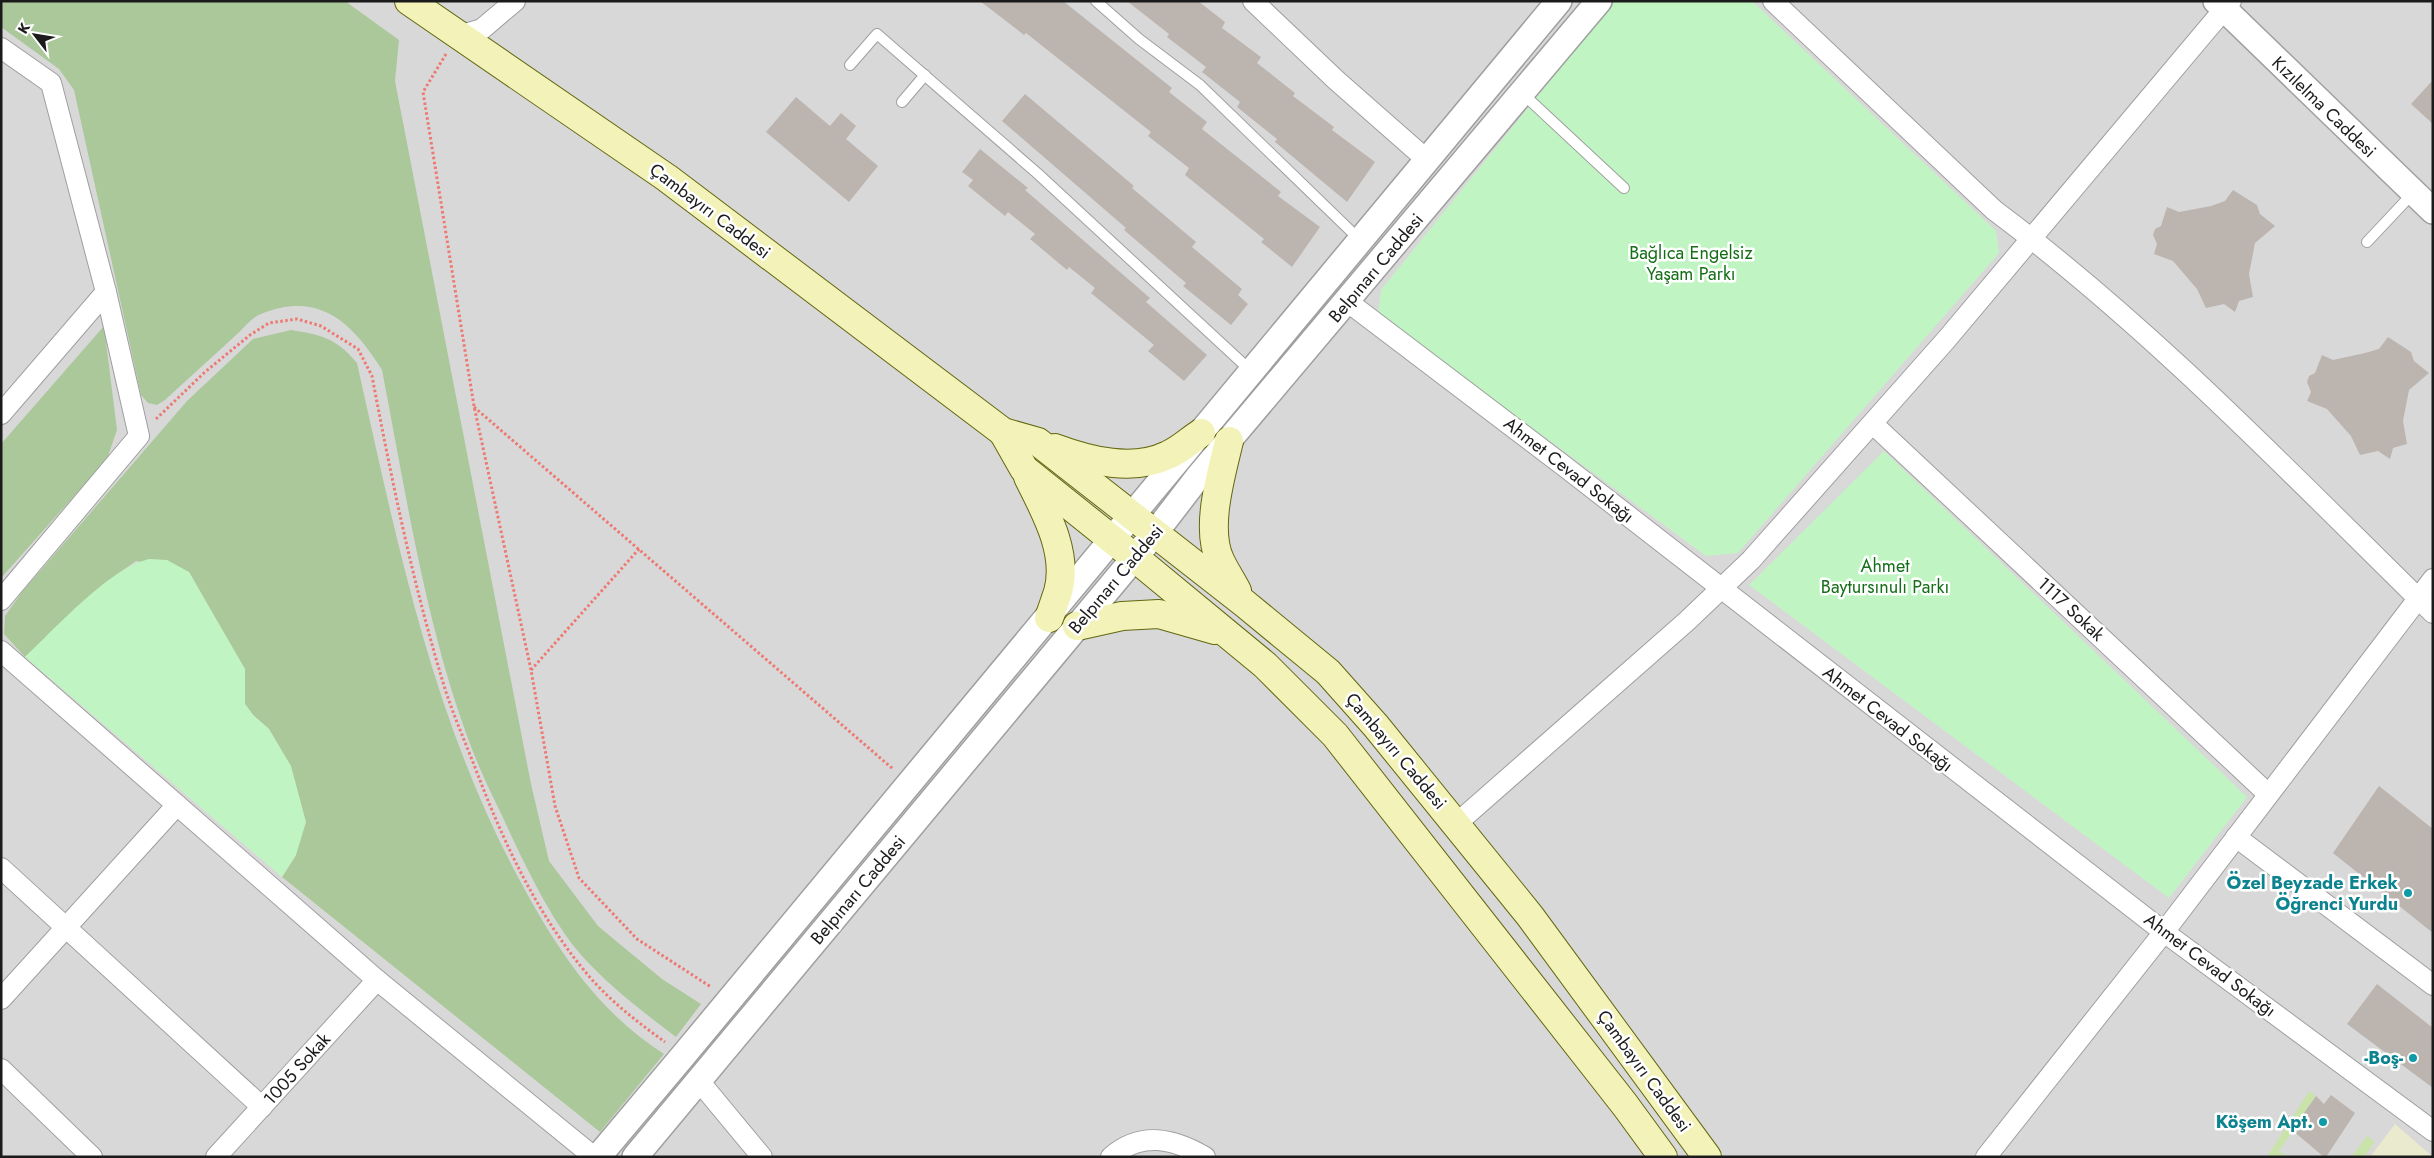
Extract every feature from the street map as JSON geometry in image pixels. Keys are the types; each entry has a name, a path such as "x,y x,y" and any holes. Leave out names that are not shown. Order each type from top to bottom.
{"main road":[{"name":"Çambayırı Caddesi","path":"409,1 667,178 1002,432 1038,442 1244,603 1328,672 1456,824 1530,916 1707,1157"},
{"name":"Çambayırı Caddesi","path":"1002,432 1024,469 1227,634 1296,695 1341,742 1613,1090 1663,1157"},
{"path":"1038,442 1075,456 1112,463 1140,464 1169,455 1200,433"},
{"path":"1229,441 1219,482 1213,519 1219,558 1244,603"},
{"path":"1024,469 1047,514 1057,546 1061,570 1059,584 1048,618"},
{"path":"1077,626 1122,616 1159,614 1189,621 1227,634"}],"street":[{"path":"458,36 482,29 515,1"},
{"path":"1253,1 1336,80 1427,160"},
{"name":"Belpınarı Caddesi","path":"635,1157 1077,626 1124,549 1133,516 1559,1"},
{"name":"Belpınarı Caddesi","path":"598,1157 1048,618 1124,549 1155,533 1229,441 1348,302 1599,1"},
{"path":"1773,1 1994,210 2031,237 2148,335 2433,613"},
{"path":"1456,824 1722,589 1751,560 1946,340 2224,4"},
{"name":"Kızılelma Caddesi","path":"2224,4 2433,211"},
{"path":"1,48 51,84 106,292 139,436 1,600"},
{"path":"1,414 106,292"},
{"name":"Ahmet Cevad Sokağı","path":"1348,302 2164,932 2433,1131"},
{"name":"1117 Sokak","path":"1873,424 2268,794"},
{"path":"1986,1157 2164,932 2433,578"},
{"path":"1,651 377,980 594,1157"},
{"path":"1,999 177,805"},
{"path":"2236,836 2433,985"},
{"path":"1,868 67,926 262,1107"},
{"name":"1005 Sokak","path":"216,1157 377,980"},
{"path":"1,1069 92,1157"},
{"path":"699,1081 762,1157"},
{"path":"1111,1157 1118,1151 1140,1141 1168,1140 1186,1146 1204,1157"}],"lane":[{"path":"1096,1 1139,39 1200,85 1360,241"},
{"path":"850,65 877,34 1037,173 1251,371"},
{"path":"902,102 925,75"},
{"path":"1522,93 1624,188"},
{"path":"2367,242 2414,192"}],"path":[{"path":"458,36 423,92 474,406 530,670 555,806 579,878 636,939 730,1000"},
{"path":"139,436 205,372 250,335 269,323 297,319 321,326 358,349 372,376 411,562 447,693 495,818 519,869 545,915 584,970 631,1017 684,1056"},
{"path":"474,406 910,784"},
{"path":"530,670 639,549"}],"shaded area":[{"path":"1,1 2433,1 2433,1157 1,1157"}],"green space":[{"path":"1,1 345,1 399,40 395,81 531,784 549,861 598,926 662,979 701,1004 676,1037 615,989 571,943 533,881 482,773 445,669 432,620 410,519 382,370 371,353 346,325 332,315 317,309 300,306 282,308 254,318 165,400 157,405 148,403 141,395 74,90 59,69 1,27"},
{"name":"Bağlıca Engelsiz Yaşam Parkı","path":"1614,1 1752,1 1996,231 1999,253 1738,553 1706,556 1378,314 1381,290"},
{"path":"104,326 117,430 107,459 1,578 1,444"},
{"path":"291,330 328,339 342,348 357,363 404,566 442,699 493,827 525,890 538,914 584,981 621,1021 664,1054 600,1132 282,877 296,855 269,729 253,715 245,704 244,690 216,620 189,572 136,561 105,583 25,657 4,634 5,616 22,592 187,401 253,339"},
{"name":"Ahmet Baytursınulı Parkı","path":"1884,451 2247,797 2169,898 1749,585"},
{"path":"150,559 167,560 189,572 245,669 245,704 253,715 269,729 291,766 306,822 296,855 282,877 25,657 101,586 118,573"},
{"path":"2309,1091 2316,1096 2279,1151 2287,1157 2269,1157 2268,1155"},
{"path":"2395,1124 2433,1157 2370,1157"},
{"path":"2367,1136 2375,1142 2364,1157 2351,1157"}],"building":[{"path":"980,1 1063,1 1172,88 1169,92 1207,122 1202,129 1281,192 1278,196 1320,227 1292,267 1261,242 1264,239 1185,175 1189,168 1148,136 1151,132 1026,33 1024,35"},
{"path":"1127,1 1198,1 1225,22 1222,28 1261,57 1257,63 1295,93 1293,96 1334,127 1332,130 1375,162 1347,202 1275,142 1277,139 1237,107 1240,102 1202,72 1206,67 1167,37 1169,34"},
{"path":"2433,80 2433,124 2411,104"},
{"path":"1025,94 1134,186 1132,188 1196,242 1192,247 1242,289 1238,295 1248,304 1231,325 1183,286 1186,283 1124,230 1126,228 1002,121"},
{"path":"796,97 830,126 841,113 856,126 846,139 878,166 849,202 766,132"},
{"path":"980,149 1028,188 1025,190 1150,298 1146,302 1207,355 1184,381 1148,351 1154,345 1091,293 1095,288 1069,267 1067,270 1030,239 1035,234 1008,212 1005,216 968,186 973,180 962,172"},
{"path":"2233,190 2257,205 2260,214 2275,226 2255,243 2249,274 2253,297 2239,301 2235,312 2224,304 2206,308 2197,289 2173,261 2154,254 2157,244 2153,235 2155,229 2161,226 2167,207 2179,212 2211,206 2225,201"},
{"path":"2388,337 2411,352 2414,361 2429,373 2409,390 2403,421 2407,444 2393,448 2390,459 2378,451 2360,455 2351,436 2327,409 2307,401 2311,392 2307,382 2309,376 2315,373 2322,355 2333,360 2365,353 2379,349"},
{"name":"Özel Beyzade Erkek Öğrenci Yurdu","path":"2379,786 2433,829 2433,933 2333,853"},
{"name":"-Boş-","path":"2377,984 2433,1028 2433,1088 2347,1024"},
{"name":"Köşem Apt.","path":"2331,1095 2355,1113 2326,1157 2324,1157 2292,1130 2316,1096 2324,1104"}],"place":[{"name":"Özel Beyzade Erkek Öğrenci Yurdu","path":"2408,893"},
{"name":"-Boş-","path":"2413,1058"},
{"name":"Köşem Apt.","path":"2323,1122"}]}
